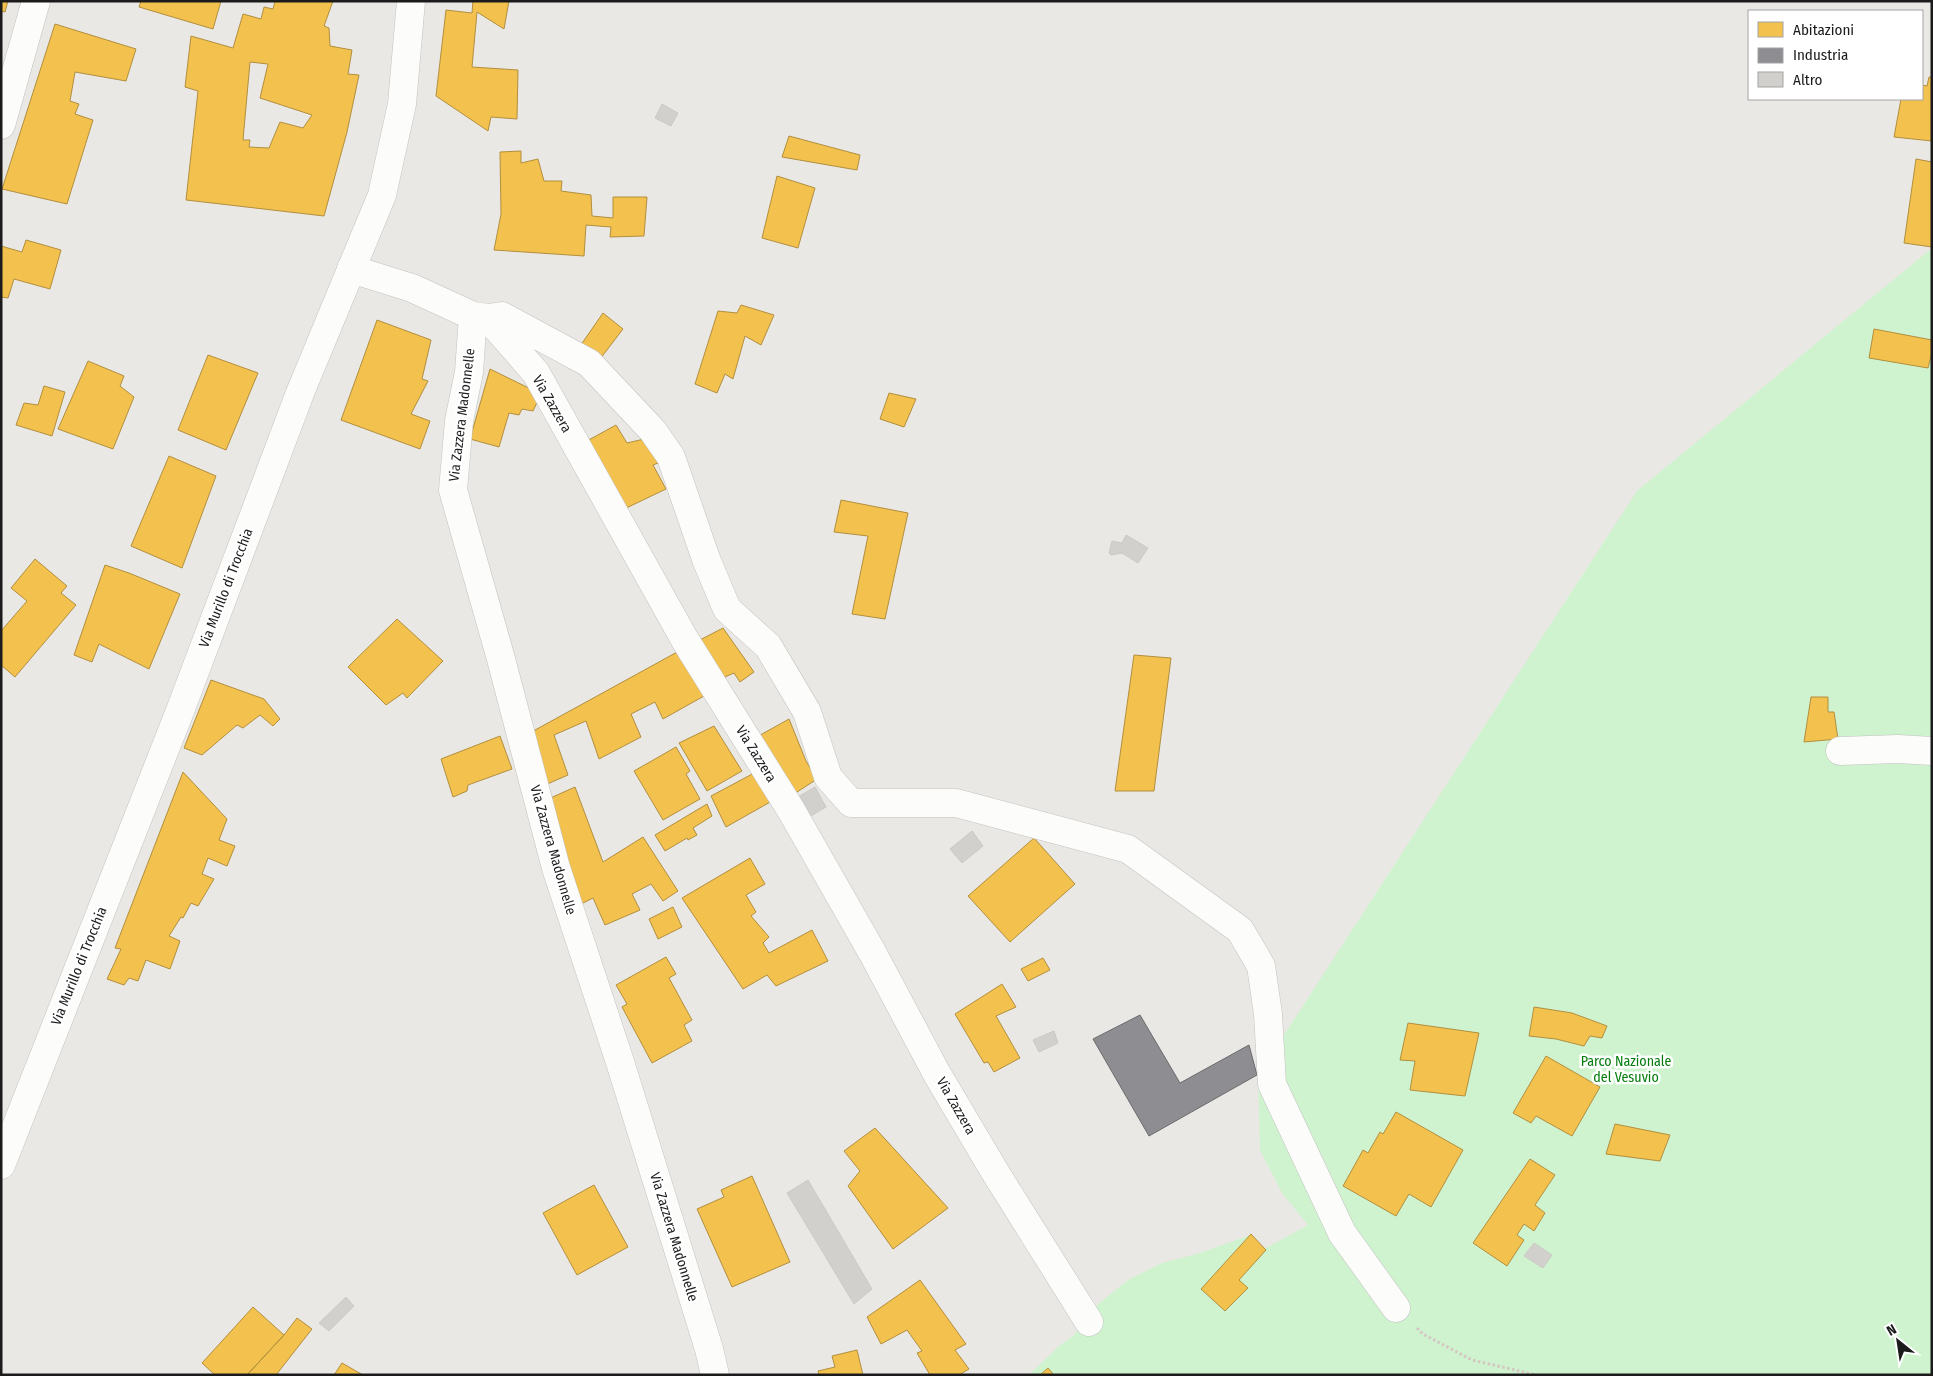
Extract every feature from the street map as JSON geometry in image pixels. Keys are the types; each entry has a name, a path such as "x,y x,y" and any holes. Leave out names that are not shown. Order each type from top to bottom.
{"street":[{"path":"1,125 36,1"},
{"name":"Via Murillo di Trocchia","path":"1,1165 180,712 300,393 382,195 402,104 410,1"},
{"name":"Via Zazzera","path":"351,269 412,288 480,317 536,373 685,640 800,826 872,952 937,1074 1000,1180 1089,1322"},
{"path":"480,317 502,316 589,362 652,431 671,457 706,559 727,609 768,646 807,712 828,776 851,803 956,804 1128,849 1240,930 1261,966 1268,1014 1272,1084 1342,1233 1396,1308"},
{"name":"Via Zazzera Madonnelle","path":"480,317 459,421 453,490 501,659 556,868 620,1062 709,1349 715,1375"},
{"path":"1840,751 1898,749 1932,751"}],"path":[{"path":"1396,1308 1423,1334 1472,1360 1536,1375"}],"green space":[{"name":"Parco Nazionale del Vesuvio","path":"1932,248 1932,1375 1029,1375 1059,1346 1073,1336 1097,1305 1128,1280 1162,1263 1200,1253 1250,1235 1264,1249 1308,1225 1282,1193 1260,1150 1258,1075 1637,491"}],"building: Abitazioni":[{"path":"1,1 8,1 5,12 1,11"},
{"path":"141,1 221,1 213,29 139,7"},
{"path":"275,1 333,1 324,26 329,28 330,46 352,50 348,74 359,75 347,132 324,216 186,200 198,91 185,87 191,36 233,48 243,14 261,19 264,7 273,9","holes":["250,62 268,64 260,98 312,115 303,128 280,122 269,148 249,147 250,140 243,140"]},
{"path":"473,1 509,1 504,29 477,12 472,67 518,70 517,119 491,117 488,131 436,96 446,10 472,13"},
{"path":"55,24 136,49 126,81 75,72 70,101 79,104 75,114 93,120 67,204 2,189"},
{"path":"1929,77 1932,77 1932,141 1894,137 1901,100 1923,100 1923,85 1927,86"},
{"path":"789,136 860,155 857,170 782,157"},
{"path":"521,151 521,163 538,159 544,181 562,181 561,191 591,195 592,216 613,218 613,197 647,197 644,236 610,237 611,227 586,225 584,256 494,250 501,214 500,152"},
{"path":"1916,159 1932,162 1932,247 1904,243"},
{"path":"777,176 815,188 798,248 762,238"},
{"path":"26,240 61,250 50,289 14,279 8,298 1,297 1,246 22,252"},
{"path":"741,305 774,315 761,345 745,336 733,379 725,374 717,393 695,384 718,311 737,313"},
{"path":"603,313 623,329 597,363 578,349"},
{"path":"377,320 431,340 422,379 428,381 411,414 430,421 420,449 341,420"},
{"path":"1874,329 1932,340 1932,352 1928,368 1869,358"},
{"path":"208,355 258,373 226,450 178,430"},
{"path":"88,361 124,376 120,386 134,397 113,449 58,429"},
{"path":"490,369 541,394 533,411 522,409 519,415 509,413 499,447 470,439"},
{"path":"44,386 65,392 52,436 16,425 24,403 38,405"},
{"path":"889,393 916,399 904,427 880,419"},
{"path":"616,425 627,443 644,439 658,463 653,465 666,489 618,512 585,442"},
{"path":"169,456 216,476 182,568 131,546"},
{"path":"841,500 908,513 885,619 852,614 868,536 834,532"},
{"path":"35,559 67,586 61,593 76,605 15,677 1,665 1,631 27,601 11,588"},
{"path":"105,565 180,594 149,669 99,644 92,662 74,655"},
{"path":"397,619 443,661 407,698 403,693 386,705 348,667"},
{"path":"723,628 754,672 740,682 734,673 718,680 696,642"},
{"path":"679,651 704,696 663,719 655,702 631,714 641,737 599,759 586,721 554,735 568,775 545,785 526,735"},
{"path":"1134,655 1171,658 1154,791 1115,791"},
{"path":"211,680 264,699 280,719 273,726 260,715 243,728 237,725 202,755 184,748"},
{"path":"1811,697 1828,697 1828,712 1834,712 1838,739 1804,742"},
{"path":"789,719 806,761 817,779 791,796 755,738"},
{"path":"714,726 742,771 707,791 679,743"},
{"path":"500,736 512,769 468,785 467,791 453,797 441,759"},
{"path":"676,747 690,771 686,774 700,799 663,820 634,771"},
{"path":"183,772 227,819 219,840 235,846 227,866 208,858 202,874 214,879 198,906 191,903 183,918 181,917 169,936 180,941 170,969 146,960 138,981 129,978 124,985 107,979 121,949 115,948"},
{"path":"756,772 772,801 726,827 711,796"},
{"path":"575,787 603,862 643,837 678,891 663,901 651,884 632,894 640,910 605,925 593,898 577,906 546,800"},
{"path":"707,804 712,816 693,828 697,835 688,840 687,838 665,851 655,835"},
{"path":"1034,838 1075,884 1010,942 968,896"},
{"path":"750,858 765,884 746,895 756,912 751,916 769,937 763,943 769,953 812,930 828,961 776,986 767,975 743,989 682,898"},
{"path":"673,907 682,927 658,939 649,919"},
{"path":"666,957 676,974 669,978 692,1020 684,1025 692,1041 652,1063 622,1007 627,1004 616,985"},
{"path":"1043,958 1050,970 1028,981 1021,969"},
{"path":"1002,984 1016,1007 996,1016 1020,1058 994,1072 988,1062 984,1063 955,1014"},
{"path":"1534,1007 1572,1013 1607,1026 1602,1038 1590,1036 1584,1046 1556,1039 1529,1036"},
{"path":"1408,1023 1479,1033 1465,1096 1410,1090 1415,1061 1400,1060"},
{"path":"1546,1056 1600,1087 1572,1136 1536,1116 1531,1123 1513,1113"},
{"path":"1396,1112 1463,1150 1431,1207 1409,1194 1396,1216 1343,1186 1363,1150 1368,1153 1380,1132 1383,1134"},
{"path":"1615,1124 1670,1135 1660,1161 1606,1154"},
{"path":"875,1128 948,1208 893,1249 848,1186 860,1171 844,1151"},
{"path":"1530,1159 1555,1175 1535,1205 1545,1213 1534,1231 1524,1224 1517,1235 1524,1240 1507,1266 1473,1243"},
{"path":"752,1176 790,1262 732,1287 697,1209 724,1197 721,1190"},
{"path":"594,1185 628,1247 577,1275 543,1213"},
{"path":"1251,1234 1266,1250 1239,1280 1248,1288 1225,1311 1201,1289"},
{"path":"920,1280 966,1344 955,1350 969,1369 959,1375 930,1375 917,1353 922,1351 907,1330 881,1344 867,1317"},
{"path":"253,1307 284,1335 247,1375 215,1375 202,1363"},
{"path":"297,1318 312,1329 276,1375 247,1375 284,1335"},
{"path":"857,1350 863,1375 819,1375 818,1371 835,1367 832,1356"},
{"path":"342,1363 363,1375 334,1375"},
{"path":"1048,1368 1054,1375 1040,1375"}],"building: Industria":[{"path":"1140,1015 1180,1083 1249,1045 1257,1075 1149,1136 1093,1039"}],"building: Altro":[{"path":"662,104 678,113 671,126 655,118"},
{"path":"1126,535 1148,548 1138,563 1122,553 1111,555 1109,553 1112,541 1122,543"},
{"path":"815,787 826,807 804,820 793,800"},
{"path":"972,831 983,846 962,863 950,849"},
{"path":"1054,1031 1058,1043 1039,1052 1033,1040"},
{"path":"808,1180 872,1289 854,1304 787,1193"},
{"path":"1534,1243 1552,1255 1543,1268 1524,1256"},
{"path":"346,1297 354,1306 329,1331 319,1323"}]}
